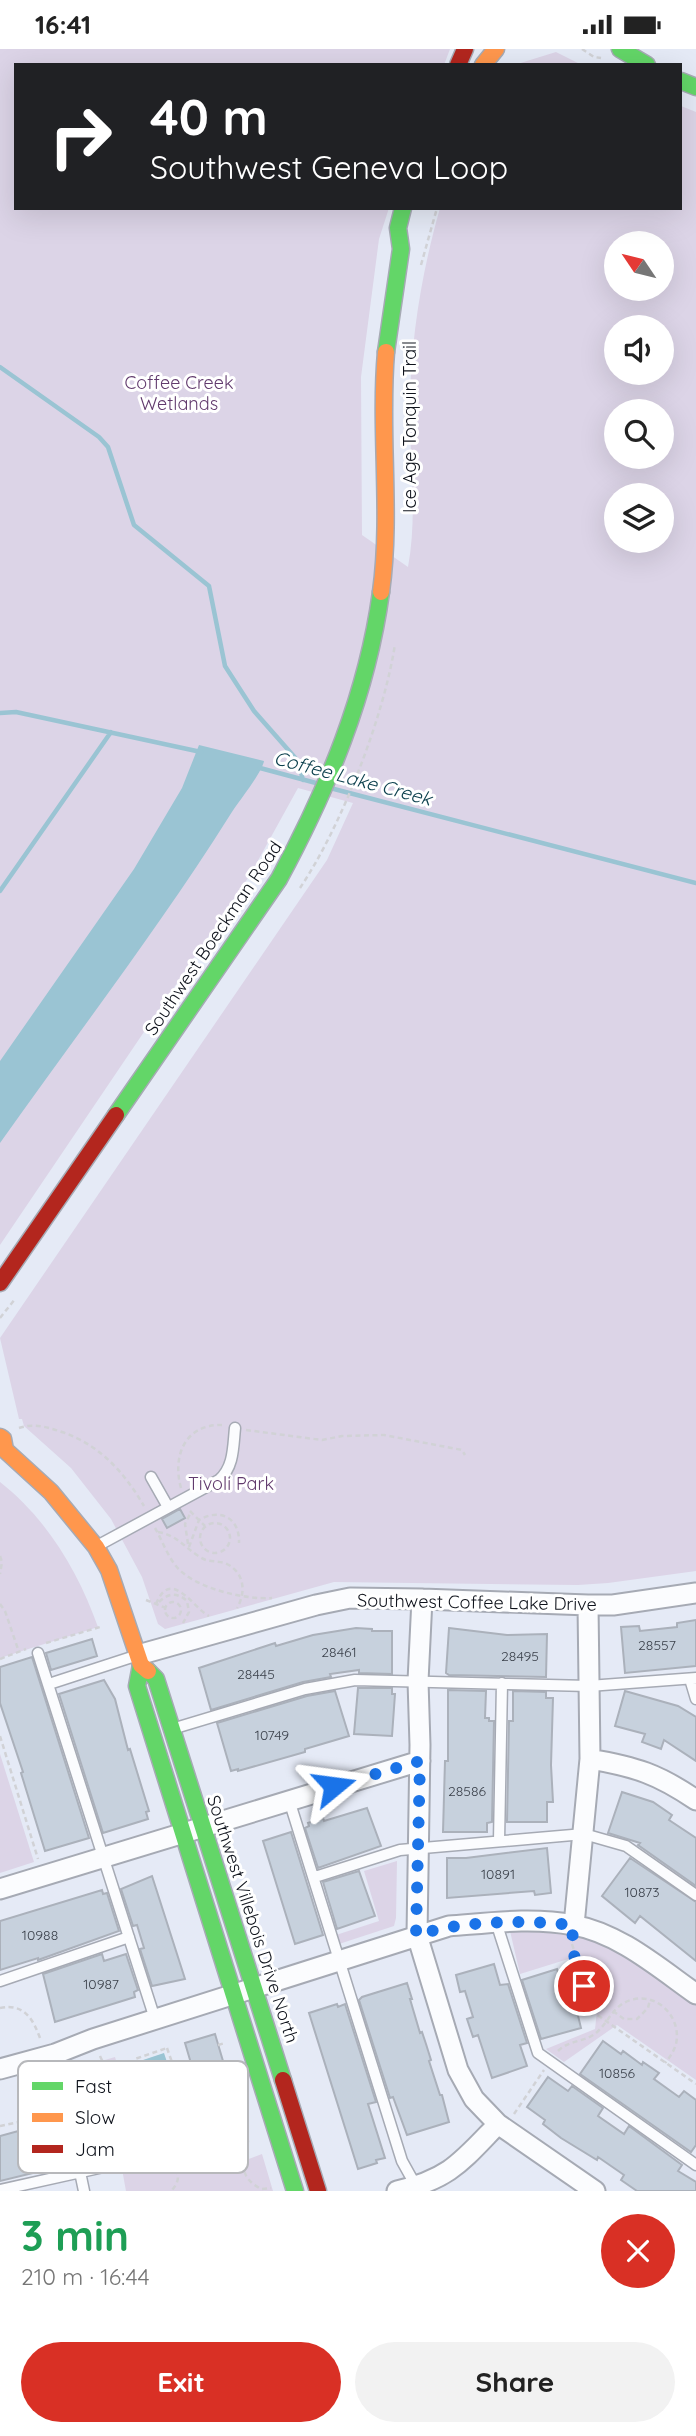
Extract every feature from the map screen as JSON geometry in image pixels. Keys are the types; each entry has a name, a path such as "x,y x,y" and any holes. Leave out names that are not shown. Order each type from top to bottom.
{"street":[{"path":"485,63 496,49"},
{"path":"620,49 644,63"},
{"name":"Southwest Boeckman Road","path":"0,1283 279,880 306,832 338,762 363,686 379,603 387,524 385,362 393,291 402,245 397,233 403,210"},
{"name":"Southwest Boeckman Road","path":"402,245 412,237 417,218"},
{"name":"Southwest Villebois Drive North","path":"4,1442 51,1492 96,1547 109,1570 139,1660 138,1686 295,2191"},
{"name":"Southwest Coffee Lake Drive","path":"139,1660 316,1605 350,1598 613,1605 696,1593"},
{"path":"422,1599 418,1681 420,1761 416,1935 458,2070 474,2099 498,2124 595,2191"},
{"path":"573,1925 590,1759 588,1605"},
{"name":"Southwest Villebois Drive North","path":"139,1660 156,1679 256,1987 318,2191"},
{"path":"590,1759 643,1770 673,1784 696,1800"},
{"path":"0,1889 420,1761"},
{"path":"31,2061 449,1926 496,1922 573,1925 620,1943 696,1994"},
{"path":"0,2070 18,2065"},
{"path":"411,2190 451,2171 498,2124"}],"lane":[{"path":"96,1547 226,1474 231,1465 235,1428"},
{"path":"151,1477 168,1507"},
{"path":"37,1649 155,2019"},
{"path":"49,1684 139,1660"},
{"path":"172,1730 317,1687 355,1680 589,1686 693,1678 696,1699"},
{"path":"499,1841 502,1683"},
{"path":"289,1800 411,2190"},
{"path":"315,1877 400,1850 584,1834 626,1846 696,1895"},
{"path":"496,1922 538,2053 696,2165"},
{"path":"0,1981 130,1937"},
{"path":"0,2190 75,2173"},
{"path":"79,2173 84,2191"}],"path":[{"path":"582,49 594,57"},
{"path":"420,272 436,210"},
{"path":"0,1318 21,1291"},
{"path":"4,1442 31,1425 50,1428 88,1443 104,1454 137,1494 169,1557 183,1574 203,1585 261,1599 274,1598"},
{"path":"205,1526 183,1499 178,1478 178,1457 187,1440 201,1427 220,1425 322,1440 342,1436 384,1435 462,1450 465,1455"},
{"path":"189,1547 185,1531 191,1512"},
{"path":"189,1547 194,1527 199,1520 207,1515 217,1514 230,1518 237,1528 239,1543"},
{"path":"215,1523 225,1526 231,1535 226,1550 210,1553 202,1546 200,1538 205,1526 215,1523"},
{"path":"158,1532 173,1536 207,1561 226,1563 232,1567 240,1576 243,1585 243,1595 235,1611"},
{"path":"194,1552 202,1546"},
{"path":"0,1556 0,1574"},
{"path":"156,1604 159,1596 174,1590 182,1592 201,1612 212,1616"},
{"path":"156,1604 169,1595 176,1594 187,1601 187,1617 177,1627"},
{"path":"146,1600 166,1608"},
{"path":"174,1602 178,1604 181,1609 179,1616 174,1618 167,1615 166,1608 174,1602"},
{"path":"0,1604 19,1652"},
{"path":"181,1609 189,1607"},
{"path":"37,1649 100,1627"},
{"path":"0,1659 27,1649"},
{"path":"0,1737 43,1875"},
{"path":"573,1925 572,1949 592,2008 606,2021 696,2084"},
{"path":"498,2124 514,2113 562,2046 594,2035 613,2011 630,2000 650,2000 669,2013 676,2028 676,2046 666,2063"},
{"path":"613,2011 624,2019 638,2019 648,2008 650,2000"},
{"path":"0,2008 8,2006 26,2013 34,2022 40,2038"},
{"path":"93,2039 103,2061"},
{"path":"218,2045 225,2043"},
{"path":"136,2061 135,2059 167,2048 171,2061"},
{"path":"0,2126 18,2122"},
{"path":"172,2191 177,2183 176,2173"},
{"path":"245,2173 261,2189 271,2188"}],"green space":[{"path":"0,49 450,49 445,63 14,63 14,210 388,210 379,239 361,377 362,535 408,567 412,527 410,402 415,329 440,210 682,210 682,106 696,112 696,1571 578,1585 334,1582 165,1629 158,1624 142,1577 111,1519 71,1468 19,1419 0,1338 327,860 353,803 298,788 250,875 0,1245"},
{"path":"556,52 578,63 520,63"},
{"path":"0,1482 32,1512 59,1547 81,1586 98,1627 0,1658"},
{"path":"0,1754 34,1862 0,1873"},
{"path":"397,1861 394,1926 339,1944 336,1935 379,1921 364,1871"},
{"path":"555,1929 606,1943 696,2005 696,2080 617,2025 564,2062 546,2049 595,2029 597,2011 578,1956 520,1974 510,1931"},
{"path":"262,2154 273,2191 126,2191 123,2173 248,2173 248,2159"}],"water":[{"path":"199,745 264,761 175,899 0,1143 0,1061 134,869 182,788"},
{"path":"164,2053 167,2061 143,2061"}],"building":[{"path":"180,1509 185,1518 167,1528 162,1519"},
{"path":"696,1620 696,1666 625,1673 621,1627 639,1626 640,1631 677,1627 677,1623"},
{"path":"356,1628 392,1631 392,1674 359,1673 359,1670 330,1674 331,1677 303,1682 211,1710 199,1668 275,1643 276,1646 313,1635"},
{"path":"449,1628 507,1635 547,1634 546,1677 449,1675 446,1673"},
{"path":"92,1639 97,1656 51,1670 46,1653"},
{"path":"32,1657 89,1838 45,1851 0,1703 0,1667"},
{"path":"104,1680 115,1699 128,1750 130,1749 149,1811 146,1812 148,1819 103,1833 59,1694"},
{"path":"358,1688 392,1688 392,1694 395,1694 392,1736 354,1734"},
{"path":"448,1690 486,1691 485,1718 494,1721 492,1822 487,1823 487,1832 443,1832 445,1761 448,1761"},
{"path":"335,1691 349,1736 305,1749 305,1752 231,1771 217,1723 307,1696"},
{"path":"513,1691 546,1692 546,1698 553,1698 553,1802 547,1802 547,1822 507,1822 509,1721 513,1721"},
{"path":"625,1691 678,1706 696,1717 696,1761 664,1740 661,1749 642,1742 645,1734 615,1726"},
{"path":"622,1792 653,1802 672,1815 669,1820 696,1838 696,1886 638,1845 640,1843 608,1833"},
{"path":"367,1808 381,1846 318,1868 305,1828 309,1826 308,1823"},
{"path":"291,1832 323,1935 295,1944 263,1841"},
{"path":"547,1848 551,1893 535,1895 534,1891 447,1898 447,1858"},
{"path":"630,1858 696,1902 696,1961 640,1916 635,1923 602,1896"},
{"path":"359,1871 375,1916 337,1929 323,1882"},
{"path":"152,1876 185,1979 152,1986 140,1949 144,1948 137,1925 133,1926 121,1889"},
{"path":"102,1890 103,1894 107,1893 119,1931 38,1960 0,1970 0,1921"},
{"path":"102,1954 104,1961 126,1954 138,1990 134,1992 135,1997 55,2022 43,1974"},
{"path":"494,1964 500,1985 508,1984 527,2043 520,2045 527,2066 492,2078 478,2035 473,2037 467,2019 473,2017 465,1991 460,1992 456,1975"},
{"path":"557,1969 563,1990 571,1987 581,2028 541,2039 522,1980"},
{"path":"407,1983 449,2122 407,2135 393,2097 390,2098 359,2000"},
{"path":"337,2004 338,2007 345,2004 376,2102 368,2104 385,2158 358,2169 309,2013"},
{"path":"215,2034 223,2061 190,2061 185,2043"},
{"path":"603,2041 621,2054 623,2051 659,2073 654,2079 679,2097 684,2091 696,2100 696,2145 691,2152 580,2074"},
{"path":"548,2077 568,2091 572,2086 603,2108 598,2116 624,2134 629,2126 682,2165 678,2171 696,2182 696,2191 637,2191 621,2180 624,2175 598,2157 597,2160 561,2138 543,2124 545,2120 527,2107"},
{"path":"18,2131 18,2173 33,2173 0,2181 0,2136"}],"waterway":[{"path":"0,367 99,437 108,447 134,525 209,586 225,666 254,711 298,761 303,780"},
{"name":"Coffee Lake Creek","path":"0,713 16,712 201,752"},
{"path":"0,891 111,732"},
{"name":"Coffee Lake Creek","path":"260,768 316,783"},
{"name":"Coffee Lake Creek","path":"334,789 696,883"}],"traffic: fast":[{"path":"620,49 644,63"},
{"path":"682,81 696,87"},
{"path":"386,352 401,249 398,228 402,210"},
{"path":"116,1115 279,879 297,845 329,775 355,704 375,630 381,592"},
{"path":"141,1665 137,1686 295,2191"},
{"path":"148,1671 156,1679 283,2080"}],"traffic: slow":[{"path":"485,63 496,49"},
{"path":"381,592 386,502 386,352"},
{"path":"0,1437 5,1450 51,1492 96,1547 109,1570 141,1665 148,1671"}],"traffic: jam":[{"path":"459,63 465,49"},
{"path":"0,1283 116,1115"},
{"path":"283,2080 318,2191"}],"route":[{"path":"334,1786 420,1761 416,1935 449,1926 481,1923 545,1922 573,1925 572,1949 584,1986"}],"park label":[{"name":"Coffee Creek Wetlands","path":"179,392"},
{"name":"Tivoli Park","path":"231,1483"}]}
